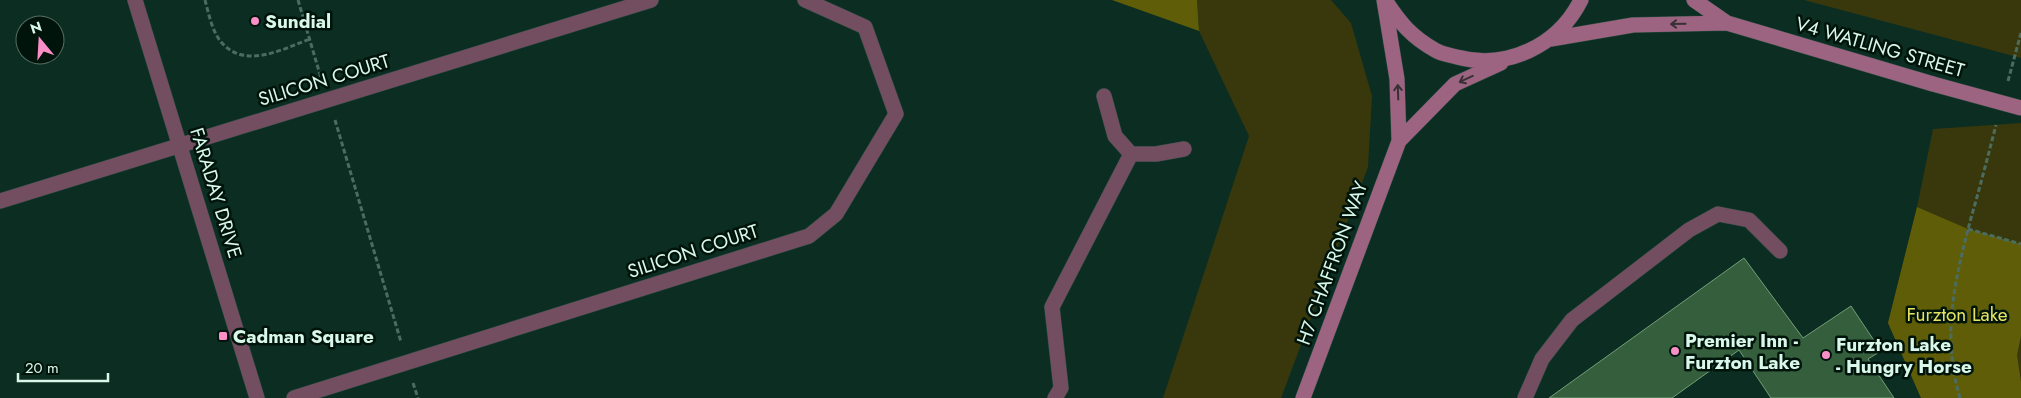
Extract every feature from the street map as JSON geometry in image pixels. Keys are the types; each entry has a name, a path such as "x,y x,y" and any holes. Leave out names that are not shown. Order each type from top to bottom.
{"street":[{"name":"FARADAY DRIVE","path":"135,0 257,398"},
{"name":"SILICON COURT","path":"181,145 651,0"},
{"name":"SILICON COURT","path":"294,398 809,236 836,214 896,114 866,27 805,0"},
{"path":"1384,0 1406,30 1436,51 1473,61 1510,58 1532,51 1551,39 1574,15 1581,0"},
{"name":"H7 CHAFFRON WAY","path":"1303,398 1399,141 1397,79 1384,0"},
{"name":"V4 WATLING STREET","path":"1694,0 1727,22 1933,84 2021,108"},
{"name":"V4 WATLING STREET","path":"1551,39 1633,24 1727,22"},
{"name":"H7 CHAFFRON WAY","path":"1399,141 1455,84 1510,58"},
{"path":"1104,96 1115,136 1131,154 1156,154 1184,149"},
{"path":"0,201 181,145"},
{"path":"1055,398 1061,388 1052,308 1131,154"},
{"path":"1525,398 1542,359 1572,320 1689,230 1718,214 1749,220 1780,250"}],"path":[{"path":"205,0 218,36 225,46 237,54 251,57 275,52 310,39"},
{"path":"298,0 418,398"},
{"path":"2006,89 2021,33"},
{"path":"1960,398 1955,382 1950,342 1952,295 1998,117"},
{"path":"1968,229 2021,244"}],"green space":[{"path":"1112,0 1197,0 1199,31"},
{"path":"1197,0 1331,0 1351,23 1372,96 1368,167 1281,398 1163,398 1249,136 1199,31"},
{"path":"1804,0 2021,0 2021,58"},
{"name":"Furzton Lake","path":"2021,123 2021,398 1921,398 1888,323 1917,207 1933,129"},
{"name":"Furzton Lake","path":"1917,207 1968,229 2021,244 2021,336 2017,355 2021,398 1921,398 1888,323"}],"building":[{"path":"1744,258 1803,338 1851,306 1881,351 1868,359 1894,398 1771,398 1739,350 1672,398 1549,398"}],"place":[{"name":"Sundial","path":"255,21"},
{"name":"Cadman Square","path":"223,336"},
{"name":"Premier Inn - Furzton Lake","path":"1675,351"},
{"name":"Furzton Lake - Hungry Horse","path":"1826,355"}]}
